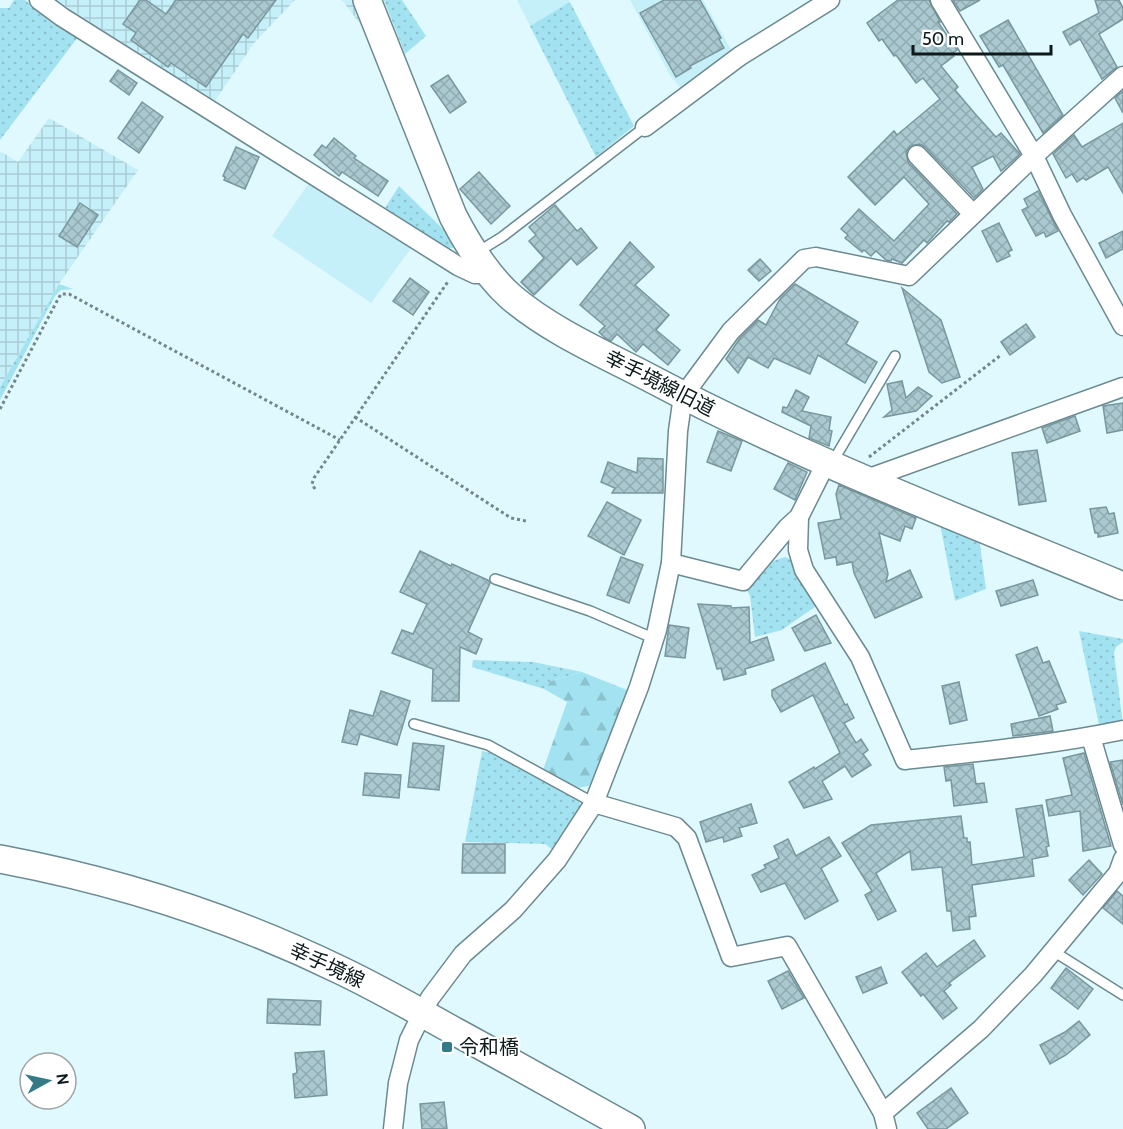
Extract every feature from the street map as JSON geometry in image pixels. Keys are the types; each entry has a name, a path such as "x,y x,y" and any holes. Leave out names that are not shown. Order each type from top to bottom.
{"street":[{"path":"39,0 62,17 474,265"},
{"name":"幸手境線旧道","path":"367,0 474,265 527,310 581,342 683,396 842,470 1123,585"},
{"path":"645,127 740,56 830,0"},
{"path":"940,0 1034,156 1062,215 1123,326"},
{"path":"393,1129 398,1083 409,1040 437,988 463,954 513,910 557,860 594,803 655,639 671,562 678,430 683,396 731,330 804,259 816,257 909,276 1034,156 1123,76"},
{"path":"917,155 973,214"},
{"path":"671,562 743,581 787,528 842,470 1123,387"},
{"path":"799,517 798,550 804,570 860,657 905,760 1091,737 1123,730"},
{"path":"1091,737 1123,845"},
{"path":"594,803 676,827 687,838 731,957 787,946 885,1121 981,1029 1053,951 1118,873 1123,859"},
{"name":"幸手境線","path":"0,859 104,882 216,918 276,941 341,970 631,1129"}],"lane":[{"path":"474,265 502,237 645,127"},
{"path":"842,470 895,356"},
{"path":"495,579 590,611 655,639"},
{"path":"414,724 488,745 594,803"},
{"path":"1053,951 1123,995"}],"path":[{"path":"315,489 312,484 314,478 355,417 474,265"},
{"path":"0,409 57,301 62,294 69,294 340,440"},
{"path":"842,470 1001,355"},
{"path":"355,417 511,518 526,520"}],"shaded area":[{"path":"56,0 295,0 254,43 215,101"},
{"path":"342,0 355,0 366,32"},
{"path":"517,0 569,0 570,2 530,26"},
{"path":"630,0 703,0 733,53 683,91 670,75"},
{"path":"49,118 138,170 59,284 0,387 0,151 18,162"},
{"path":"309,183 412,247 371,303 272,236"}],"green space":[{"path":"14,0 25,0 78,37 0,140 0,8 9,8"},
{"path":"384,0 402,0 426,36 405,54"},
{"path":"570,2 634,126 596,157 530,26"},
{"path":"399,186 445,231 454,247 449,249 385,208"},
{"path":"59,284 73,289 61,290 55,296 0,400 0,387"},
{"path":"939,519 979,537 986,589 955,601"},
{"path":"785,557 793,560 819,604 782,630 755,637 750,596 746,588 764,564"},
{"path":"1079,631 1123,639 1114,653 1123,725 1100,729"},
{"path":"473,660 533,662 582,672 551,681 544,689 472,667"},
{"path":"582,672 632,692 595,785 577,788 543,770 567,702 544,689 551,681"},
{"path":"482,751 495,754 579,801 582,807 554,851 545,844 465,842"}],"building":[{"path":"140,0 146,0 166,14 176,0 276,0 248,38 243,34 206,87 171,63 168,67 131,40 136,33 123,24"},
{"path":"664,0 700,0 724,48 690,66 691,68 676,77 640,13"},
{"path":"898,0 929,0 940,22 938,22 957,50 951,54 954,56 941,66 958,87 955,90 996,137 1001,133 1020,154 1001,171 993,156 972,167 983,189 974,198 925,147 920,144 910,146 906,152 908,162 957,214 949,222 947,221 927,243 924,240 902,263 892,259 891,261 886,260 876,251 871,256 864,250 862,252 845,238 848,235 841,229 859,209 894,241 929,204 904,177 875,205 848,177 894,131 897,135 940,99 923,78 916,83 896,55 894,56 882,39 879,41 867,23"},
{"path":"953,0 980,0 960,11"},
{"path":"1095,0 1119,0 1123,8 1123,19 1099,34 1117,67 1102,79 1080,39 1070,45 1063,32 1099,13"},
{"path":"1008,20 1063,115 1043,133 1003,65 999,67 980,36"},
{"path":"118,70 137,83 129,95 110,81"},
{"path":"448,75 466,102 450,113 431,86"},
{"path":"1123,91 1123,113 1115,98"},
{"path":"142,102 163,117 139,153 118,138"},
{"path":"1123,123 1123,193 1108,167 1086,180 1083,178 1077,182 1072,174 1066,178 1053,154 1074,135 1082,147"},
{"path":"334,138 356,156 354,158 388,181 378,196 342,172 339,176 314,155 322,145 326,148"},
{"path":"236,147 259,157 245,189 224,180 223,176"},
{"path":"479,172 510,206 491,224 460,189"},
{"path":"1038,191 1058,231 1046,237 1044,232 1036,236 1022,210 1028,207 1024,199"},
{"path":"80,203 98,215 77,247 59,236"},
{"path":"555,205 577,231 581,228 597,248 577,265 571,258 534,295 521,282 544,258 529,241 536,235 529,227"},
{"path":"999,223 1012,250 1008,252 1010,256 997,262 982,231"},
{"path":"1123,231 1123,249 1106,258 1099,243"},
{"path":"630,242 654,267 635,285 669,315 656,330 680,350 668,365 643,344 636,352 617,334 611,341 605,338 599,332 605,326 580,305"},
{"path":"760,259 771,271 759,281 748,270"},
{"path":"410,278 429,292 413,315 393,301"},
{"path":"795,284 858,322 846,344 877,362 865,383 818,355 810,374 774,358 768,368 748,357 738,373 726,359 740,338 758,320 766,325 780,299"},
{"path":"902,288 941,320 960,377 942,383 929,372"},
{"path":"1026,324 1035,337 1010,355 1001,342"},
{"path":"902,381 906,398 918,387 932,396 916,411 884,417 892,410 887,384"},
{"path":"796,390 809,397 802,411 831,417 829,430 832,431 829,446 809,438 811,426 782,412 783,407 787,408"},
{"path":"1123,403 1123,430 1107,433 1103,406"},
{"path":"1075,416 1080,431 1047,443 1042,428"},
{"path":"718,431 742,441 731,471 707,462"},
{"path":"1037,450 1046,501 1019,505 1012,453"},
{"path":"638,458 663,459 663,493 612,493 615,488 601,482 608,462 637,473"},
{"path":"788,463 807,472 795,500 774,489"},
{"path":"839,485 916,518 912,529 905,526 900,541 879,533 888,574 886,582 910,570 922,597 875,618 854,573 852,562 837,565 836,557 825,559 818,523 841,519 836,494"},
{"path":"607,502 641,520 624,555 588,536"},
{"path":"1106,507 1109,514 1114,513 1118,533 1098,537 1090,509"},
{"path":"420,551 488,580 490,583 468,632 482,639 476,654 460,647 459,701 432,701 433,669 392,653 402,630 413,634 427,604 400,592"},
{"path":"621,557 643,565 629,603 607,595"},
{"path":"1033,580 1038,595 1001,606 996,591"},
{"path":"698,604 731,606 731,608 749,607 750,643 767,637 774,660 745,669 746,674 724,680 721,668 717,669"},
{"path":"816,615 831,643 805,651 792,628"},
{"path":"669,625 689,628 685,658 665,656"},
{"path":"1037,647 1043,663 1049,661 1066,702 1056,705 1058,709 1039,716 1016,655"},
{"path":"825,663 845,705 847,704 854,718 844,723 856,743 861,739 868,750 863,754 871,765 852,777 845,766 822,781 832,799 804,808 789,782 840,753 813,695 781,712 772,696 772,690"},
{"path":"959,682 967,720 950,724 942,686"},
{"path":"381,691 410,701 397,745 360,734 357,745 342,742 350,710 373,716"},
{"path":"1050,716 1053,731 1013,736 1011,724"},
{"path":"413,743 444,746 439,790 408,787"},
{"path":"1084,753 1111,846 1083,851 1080,811 1049,816 1046,800 1072,795 1063,758"},
{"path":"1123,760 1123,805 1110,762"},
{"path":"973,764 976,784 984,783 987,802 954,806 951,780 946,781 944,767"},
{"path":"365,773 401,775 399,798 363,795"},
{"path":"751,804 757,823 739,828 742,836 724,842 723,837 706,842 700,822"},
{"path":"1042,805 1049,846 1046,847 1048,856 1032,859 1034,876 972,885 976,916 969,917 970,929 953,931 951,911 947,911 942,867 912,870 910,851 876,873 896,911 878,920 865,895 872,891 842,843 871,825 961,816 964,838 970,842 972,865 1024,857 1016,809"},
{"path":"829,837 841,856 821,868 838,901 805,919 785,883 761,892 752,875 766,868 764,865 779,858 774,846 788,839 796,856"},
{"path":"463,844 505,844 505,873 462,873"},
{"path":"1089,860 1102,874 1083,895 1069,880"},
{"path":"1117,891 1123,896 1123,924 1103,908"},
{"path":"974,940 985,956 949,983 951,985 944,991 957,1008 943,1019 902,972 926,953 937,967"},
{"path":"881,967 887,983 863,993 856,977"},
{"path":"1066,968 1093,989 1078,1009 1051,988"},
{"path":"788,971 804,998 782,1009 768,981"},
{"path":"268,999 321,1001 320,1025 267,1023"},
{"path":"1079,1021 1090,1035 1066,1055 1050,1064 1040,1045 1065,1032"},
{"path":"324,1051 327,1095 295,1098 293,1074 297,1073 295,1053"},
{"path":"951,1088 968,1113 946,1129 928,1129 917,1113"},
{"path":"444,1102 447,1129 422,1129 420,1104"}],"place":[{"name":"令和橋","path":"447,1047"}]}
